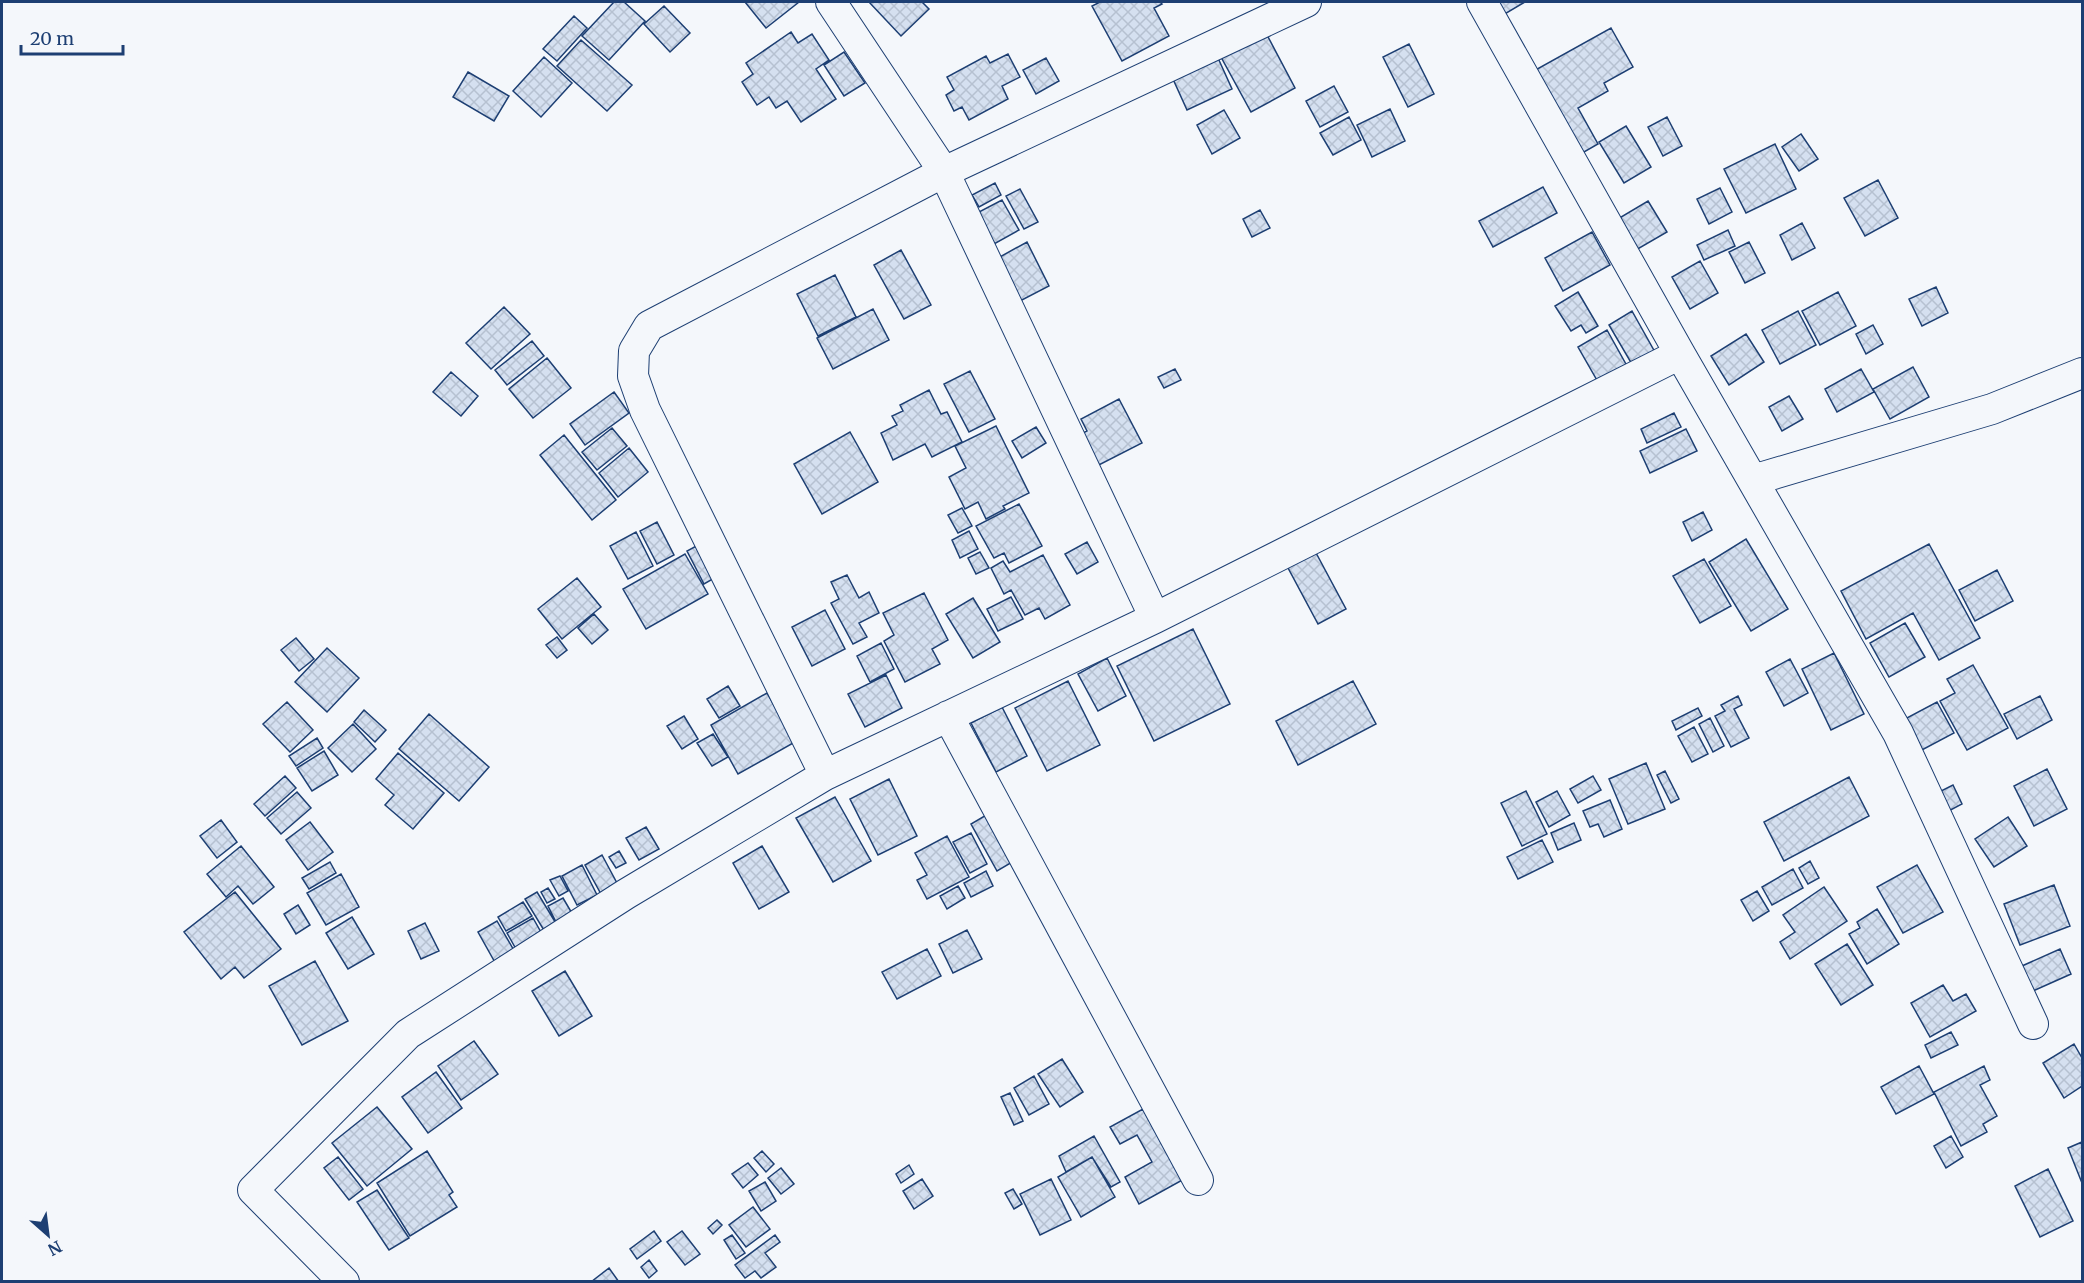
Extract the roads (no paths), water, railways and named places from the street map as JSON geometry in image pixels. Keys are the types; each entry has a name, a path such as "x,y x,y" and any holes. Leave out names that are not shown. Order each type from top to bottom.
{"street":[{"path":"831,2 944,172 1155,618"},
{"path":"825,775 645,410 633,376 634,351 649,326 671,312 944,172 1306,2"},
{"path":"1482,2 1680,354 1898,733 2033,1024"},
{"path":"344,1281 253,1190 408,1034 626,894 825,775 1155,618 1680,354"},
{"path":"1753,480 1992,409 2082,373"},
{"path":"948,716 1198,1180"}]}
